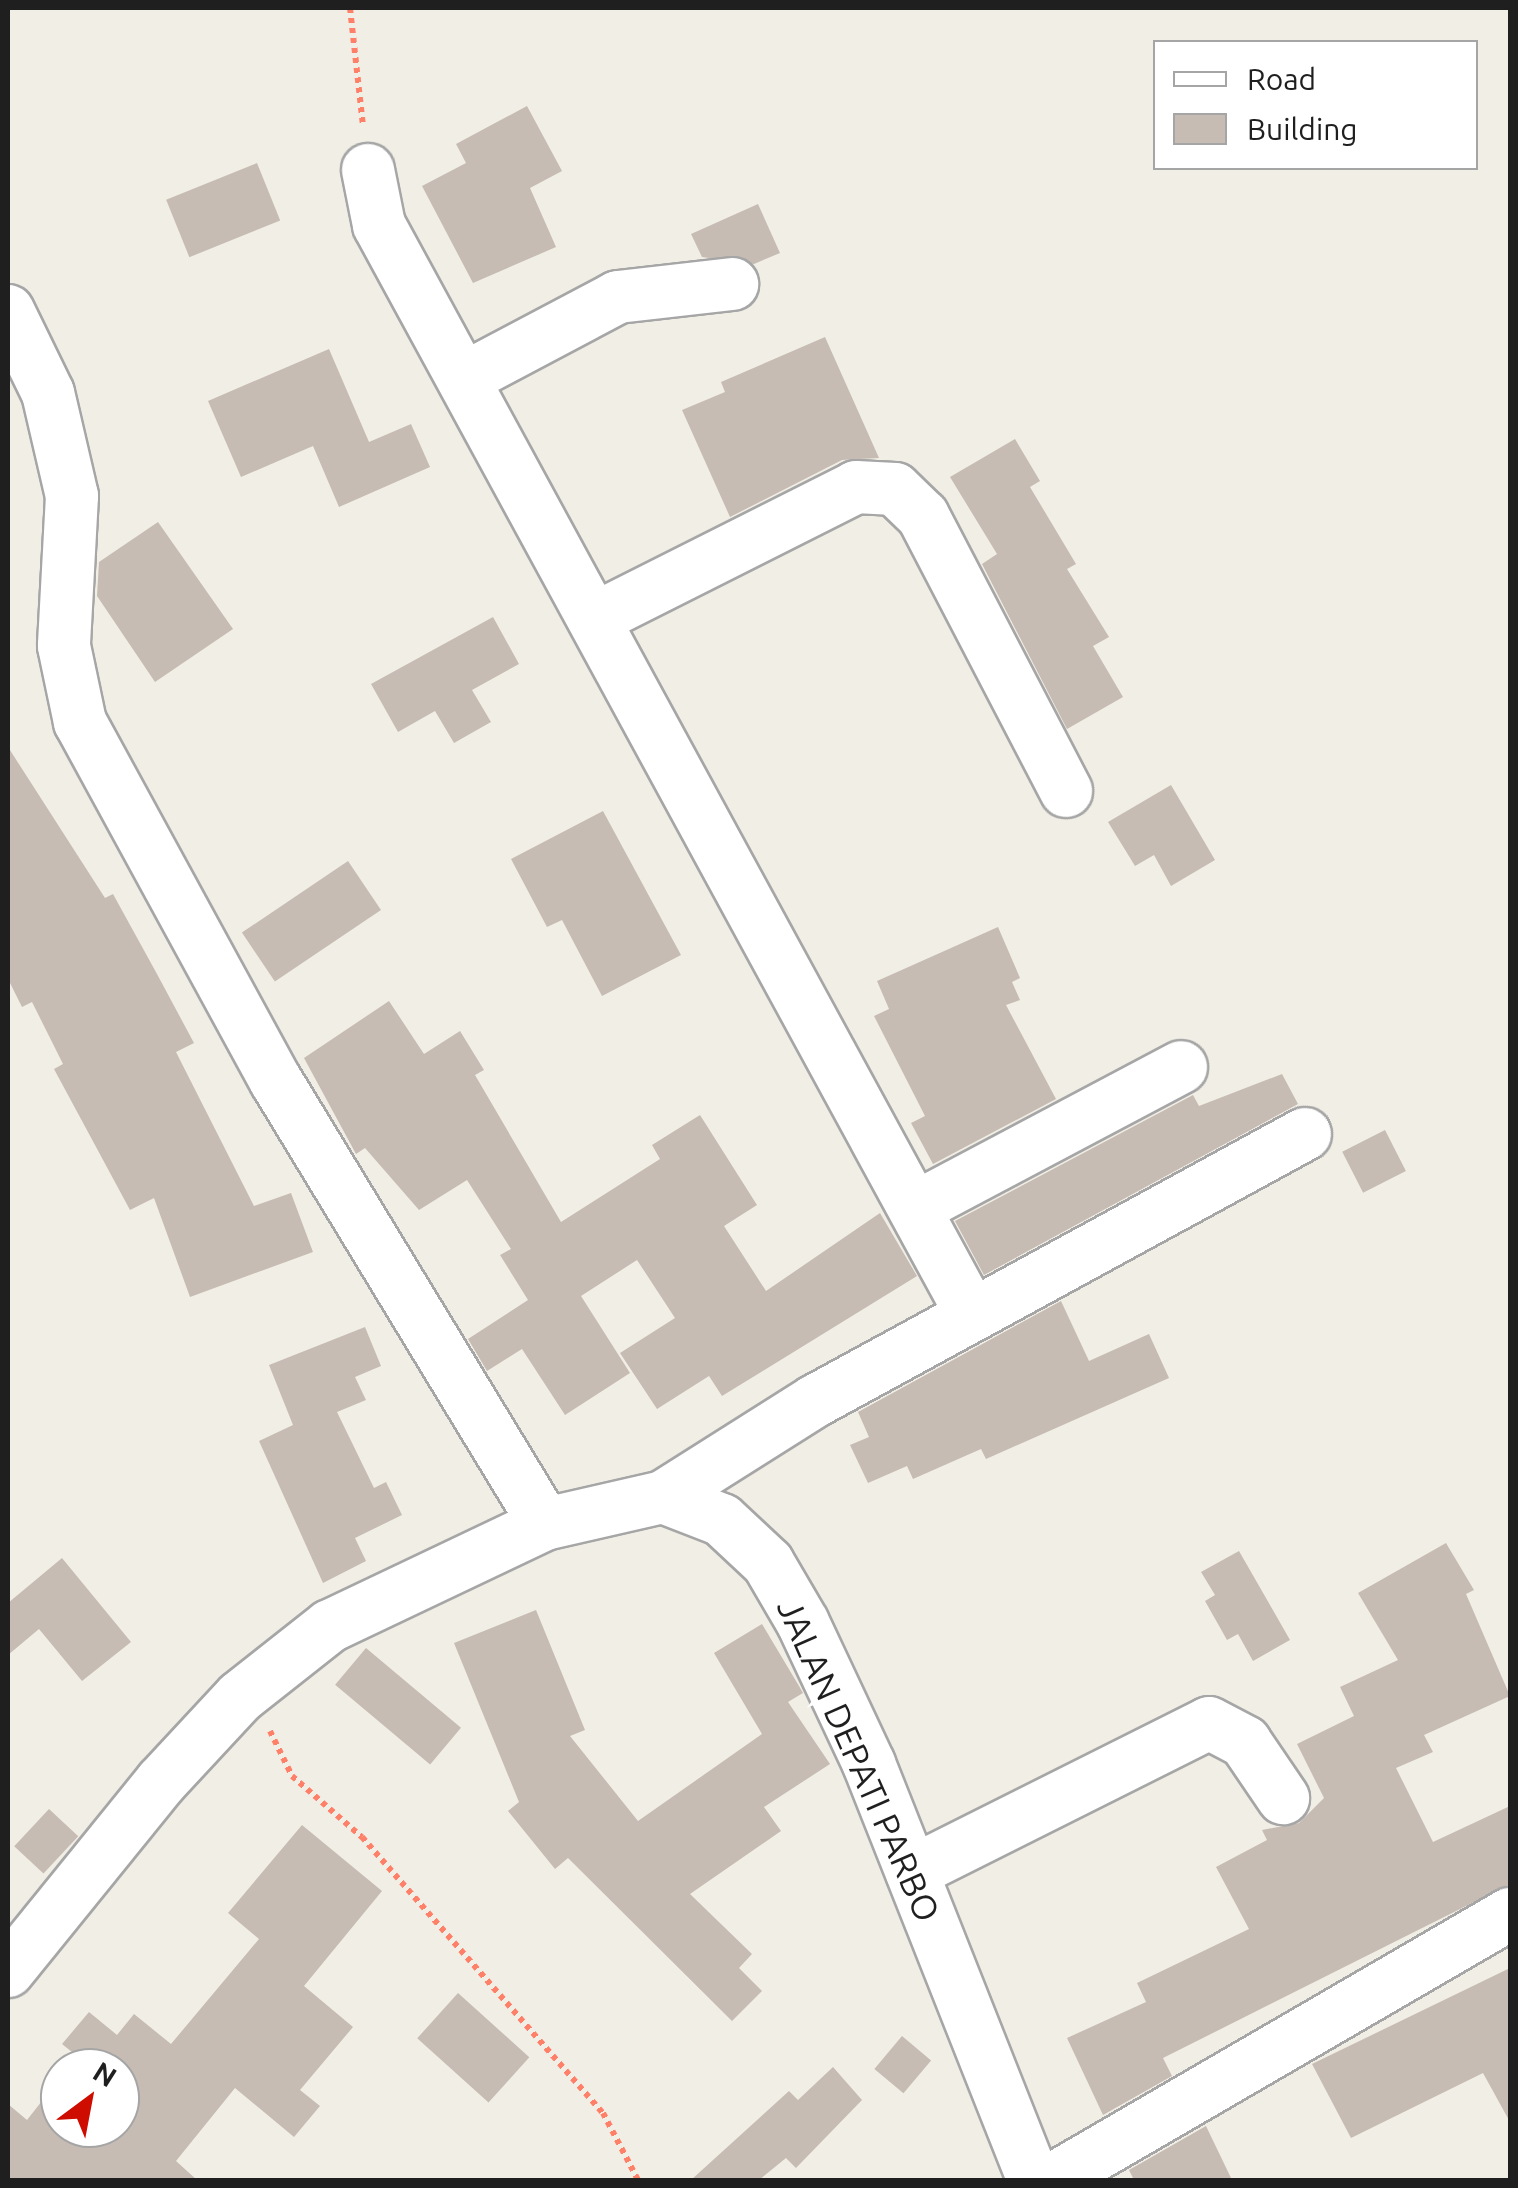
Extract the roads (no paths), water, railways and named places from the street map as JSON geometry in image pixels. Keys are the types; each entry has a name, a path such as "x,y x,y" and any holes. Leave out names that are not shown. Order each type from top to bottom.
{"street":[{"path":"368,170 379,225 598,617 972,1315"},
{"path":"464,378 618,297 732,284"},
{"path":"8,312 48,393 72,496 64,646 80,722 276,1082 545,1524"},
{"path":"598,617 856,487 895,489 924,516 1066,791"},
{"path":"915,1208 1182,1067"},
{"path":"8,1970 161,1782 250,1689 330,1626 545,1524 663,1497 972,1315 1305,1134"},
{"name":"JALAN DEPATI PARBO","path":"663,1497 722,1520 768,1563 912,1872 1034,2180"},
{"path":"912,1872 1209,1723 1245,1742 1283,1798"},
{"path":"1052,2180 1510,1914"}]}
